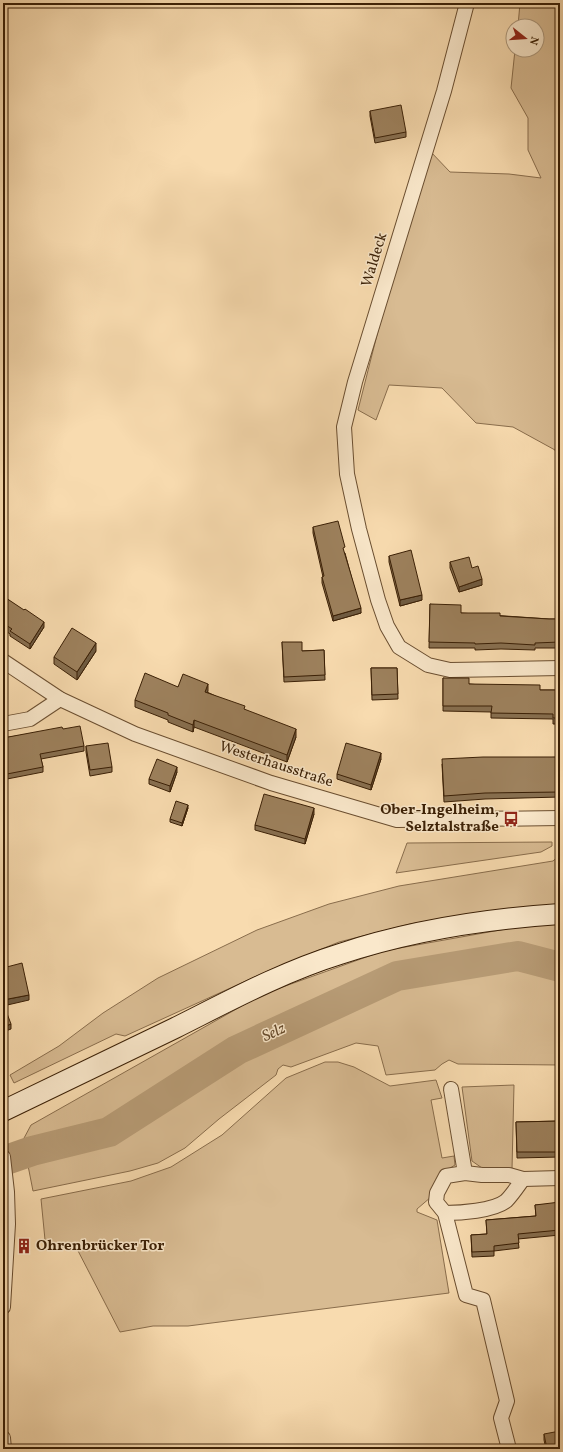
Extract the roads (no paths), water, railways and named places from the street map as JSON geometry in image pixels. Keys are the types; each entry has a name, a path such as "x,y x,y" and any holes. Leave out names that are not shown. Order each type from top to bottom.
{"main road":[{"path":"3,1111 269,981 332,957 374,943 446,926 517,917 560,914"}],"street":[{"name":"Waldeck","path":"467,3 444,91 355,382 344,427 347,474 359,529 386,626 399,647 428,665 450,670 560,668"},
{"name":"Westerhausstraße","path":"3,662 60,699 135,734 272,783 397,820 560,818"},
{"path":"3,724 30,719 60,699"},
{"path":"451,1089 464,1173"},
{"path":"3,1156 7,1192 8,1224 3,1307"},
{"path":"509,1449 501,1418 507,1401 483,1300 466,1296 445,1213 436,1202 437,1192 446,1176 464,1173 509,1175 523,1179 560,1178"},
{"path":"445,1213 465,1213 497,1206 506,1201 523,1179"},
{"path":"3,1438 4,1449"}],"waterway":[{"name":"Selz","path":"3,1161 32,1151 109,1132 237,1050 397,976 518,956 560,967"}],"place":[{"name":"Ober-Ingelheim, Selztalstraße","path":"511,819"},
{"name":"Ohrenbrücker Tor","path":"24,1246"}]}
